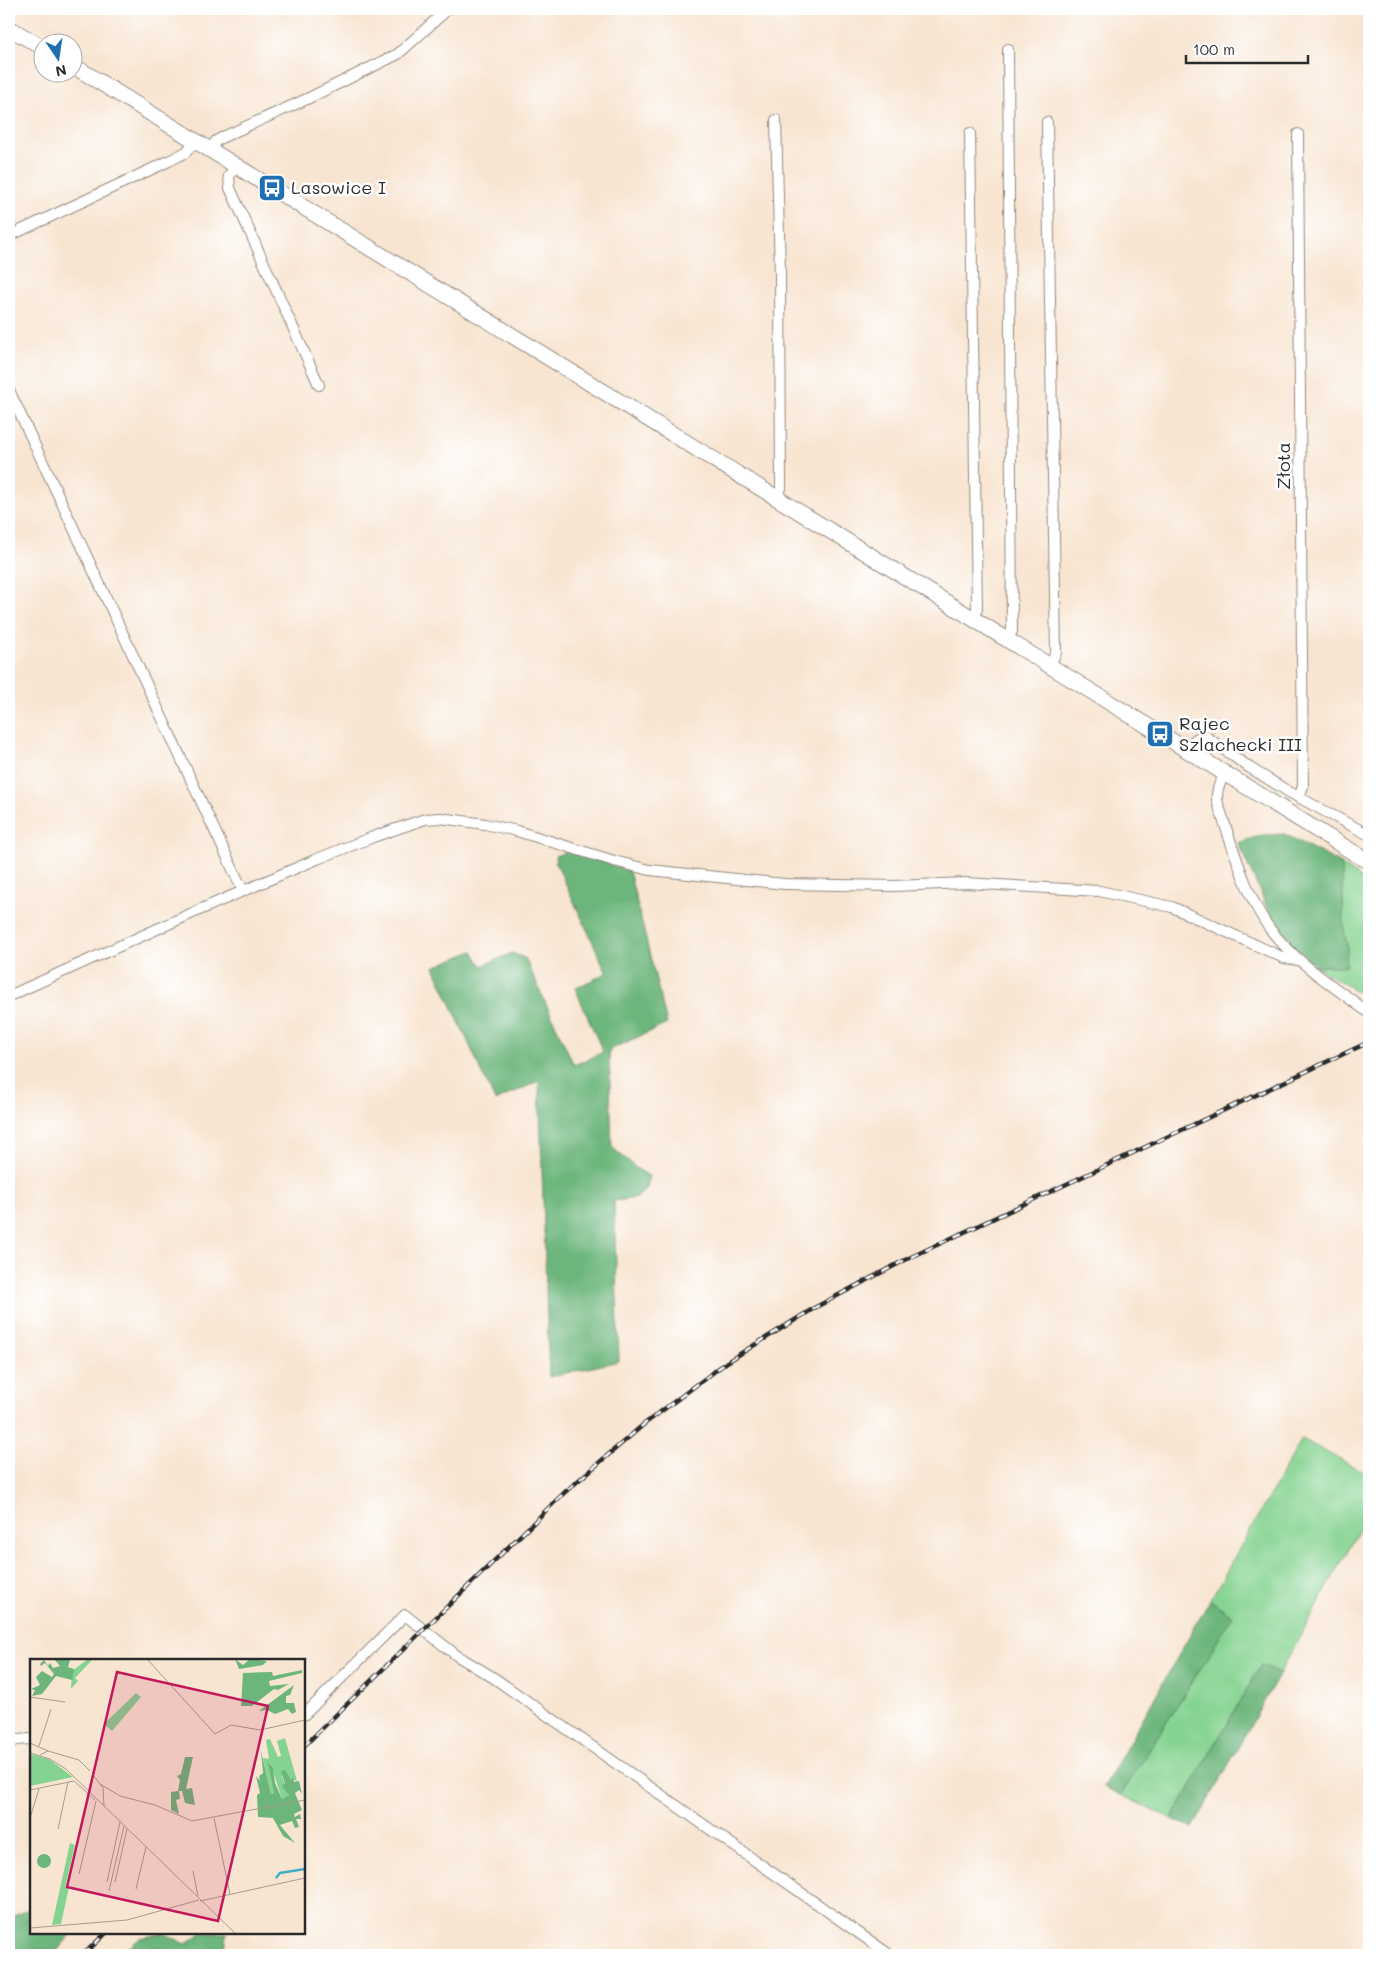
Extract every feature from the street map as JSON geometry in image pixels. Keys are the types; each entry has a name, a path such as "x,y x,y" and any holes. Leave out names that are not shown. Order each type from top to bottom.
{"main road":[{"path":"9,28 32,41"},
{"path":"82,71 1369,862"}],"street":[{"path":"210,150 216,141 223,137 309,98 398,54 448,9"},
{"path":"1008,50 1012,621 1012,631 1008,640"},
{"path":"776,120 780,274 781,488 776,498"},
{"path":"1047,122 1056,653 1050,666"},
{"path":"970,133 977,609 973,619"},
{"name":"Złota","path":"1298,134 1303,776 1303,786 1299,798"},
{"path":"9,236 169,161 186,152 196,141"},
{"path":"236,165 229,176 230,188 318,385"},
{"path":"9,390 243,890"},
{"path":"1187,751 1196,738 1202,736 1208,738 1250,768 1299,798 1369,835"},
{"path":"1225,774 1218,786 1216,798 1252,896 1269,928 1298,960 1369,1013"},
{"path":"9,996 243,890 373,837 425,819 440,818 516,830 614,861 660,871 785,884 894,886 966,883 1099,891 1172,907 1284,958 1298,960"},
{"path":"305,1714 405,1615 456,1655 494,1678 890,1955"},
{"path":"9,1743 30,1739"}],"green space":[{"path":"1285,834 1338,862 1342,870 1344,931 1347,945 1346,966 1315,966 1291,945 1268,910 1238,843 1262,835"},
{"path":"571,850 629,871 667,1024 609,1050 612,1147 636,1168 649,1176 647,1188 637,1198 614,1201 619,1361 549,1377 539,1081 495,1101 434,967 473,951 482,966 512,953 525,958 574,1065 603,1052 575,988 607,973 556,863 555,856"},
{"path":"1338,862 1369,884 1369,987 1356,991 1315,966 1346,966 1347,945 1344,931 1342,870"},
{"path":"1302,1439 1369,1475 1369,1512 1280,1673 1261,1665 1172,1819 1121,1795 1233,1616 1210,1600"},
{"path":"1210,1600 1233,1616 1121,1795 1104,1787"},
{"path":"1261,1665 1280,1673 1193,1828 1172,1819"},
{"path":"30,1908 30,1934 71,1934 54,1955 9,1955 9,1918"},
{"path":"166,1934 186,1944 200,1934 227,1934 226,1955 122,1955 140,1938"}],"railway":[{"path":"305,1745 565,1492 643,1425 727,1362 816,1307 907,1259 1369,1042"},
{"path":"83,1955 105,1934"}],"place":[{"name":"Lasowice I","path":"272,188"},
{"name":"Rajec Szlachecki III","path":"1160,734"}]}
